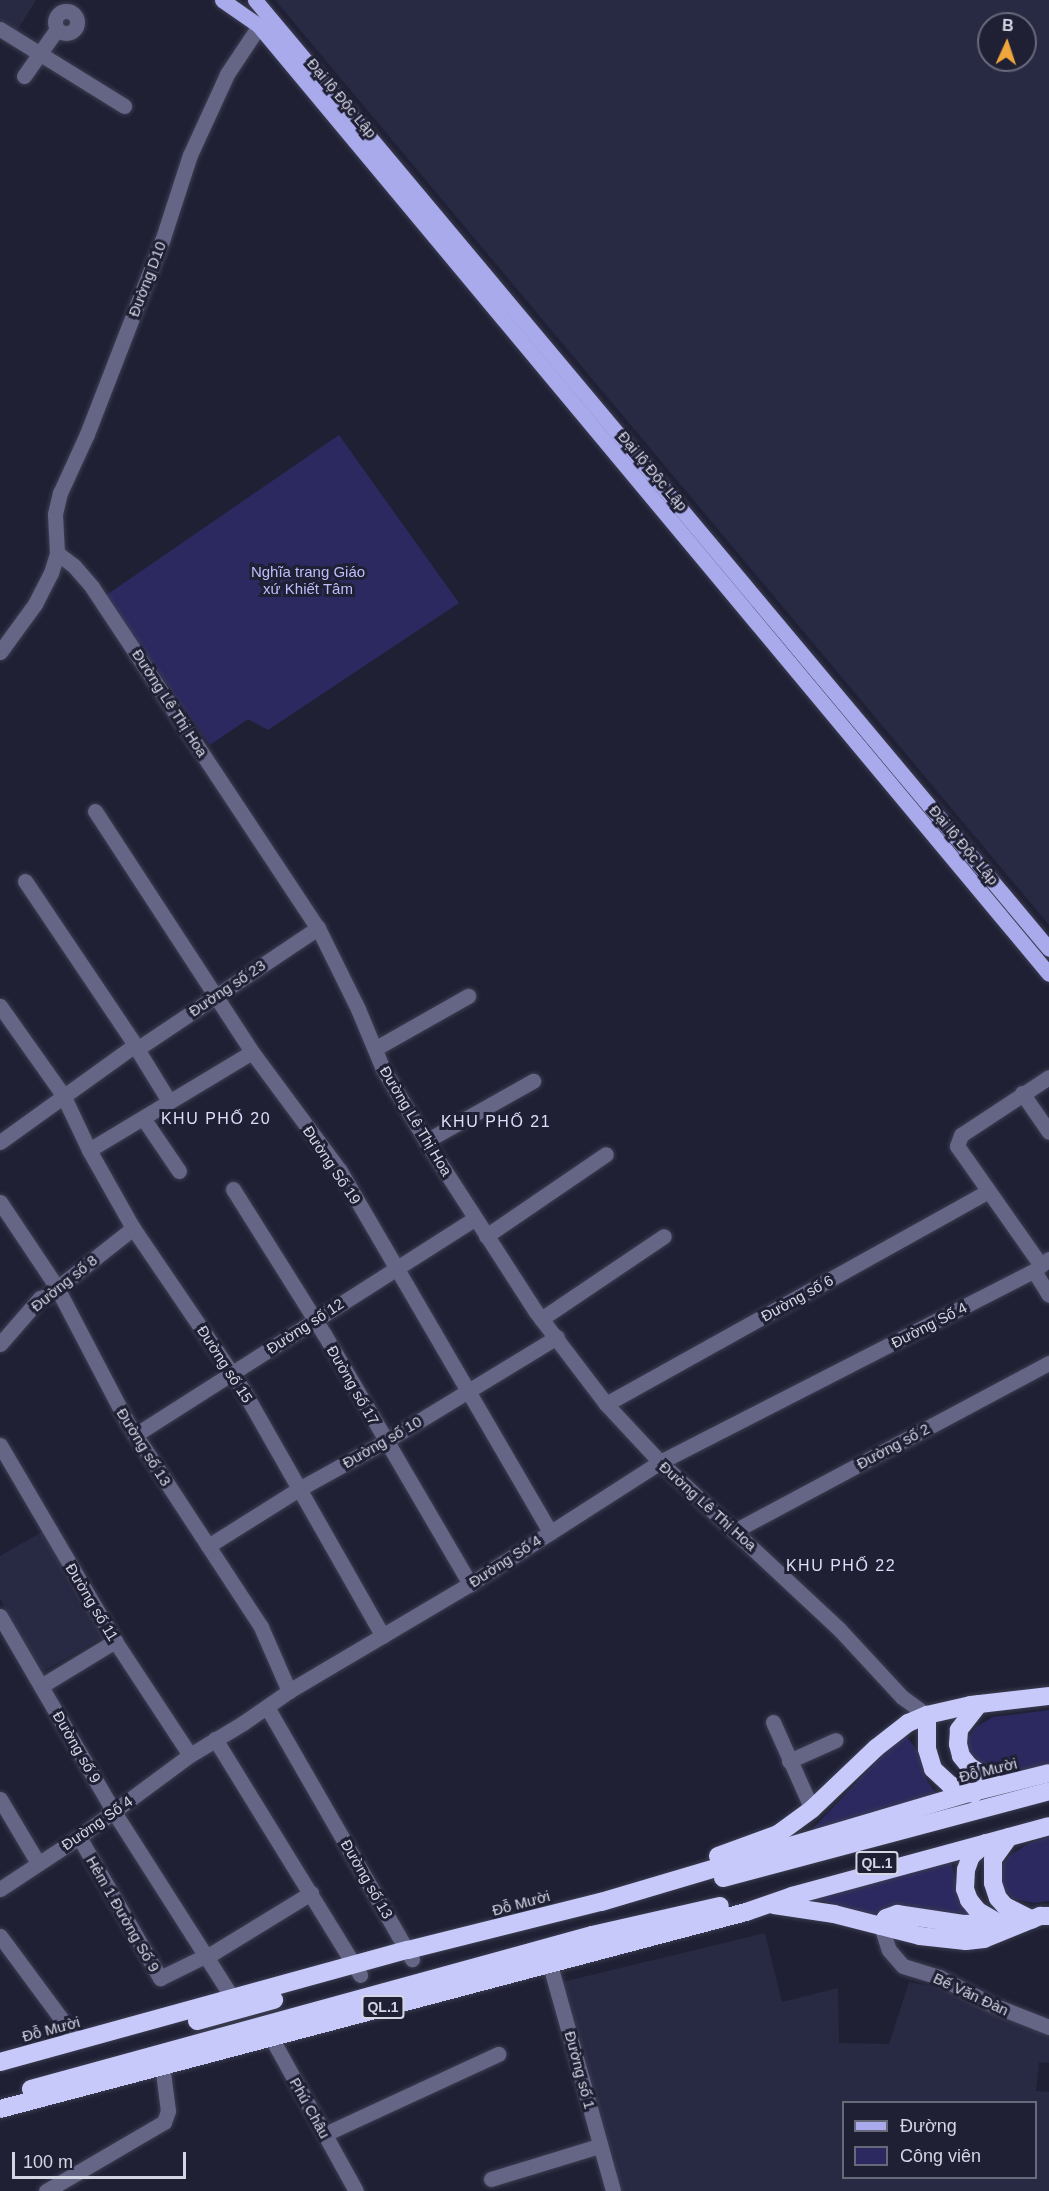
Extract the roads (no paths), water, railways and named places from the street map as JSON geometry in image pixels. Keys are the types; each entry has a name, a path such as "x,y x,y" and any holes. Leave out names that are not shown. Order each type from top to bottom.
{"highway":[{"path":"581,1918 616,1892 778,1834 812,1809 876,1748 908,1723 927,1715 979,1704 1049,1696"},
{"path":"979,1704 959,1730 958,1744 961,1756 969,1766 998,1785"},
{"path":"927,1715 927,1749 933,1769 950,1785 997,1804"},
{"name":"Đỗ Mười","path":"0,2073 240,2010 357,1970 600,1902 969,1793 1049,1773"},
{"name":"Đỗ Mười","path":"410,1955 581,1918 1049,1791"},
{"name":"QL.1","path":"0,2109 268,2030 548,1956 767,1905 988,1842 1049,1816"},
{"name":"QL.1","path":"548,1956 592,1935 734,1903 1015,1830 1049,1826"},
{"path":"1015,1830 993,1859 993,1883 998,1898 1005,1906 1042,1914"},
{"path":"988,1842 972,1856 966,1870 965,1888 969,1900 978,1911 999,1923"},
{"path":"734,1903 784,1905 834,1914 920,1936 966,1941 1002,1934 1042,1914"},
{"path":"881,1926 886,1918 897,1914 963,1924 999,1923 1042,1914"},
{"name":"Đỗ Mười","path":"0,2062 233,1998 357,1970"},
{"name":"QL.1","path":"0,2097 161,2061"}],"main road":[{"name":"Đại lộ Độc Lập","path":"255,0 262,20 1049,974"},
{"name":"Đại lộ Độc Lập","path":"226,1 262,20 1049,949"}],"street":[{"path":"24,76 57,29 54,20 58,13 75,6"},
{"name":"Đường D10","path":"57,553 55,514 60,493 87,435 162,241 190,155 227,74 262,20"},
{"path":"0,29 124,106"},
{"path":"0,652 38,597 57,553"},
{"name":"Đường Lê Thị Hoa","path":"57,553 74,566 92,587 318,928 376,1048 383,1069 486,1236 541,1319 606,1404 660,1462 736,1530 839,1629 902,1697 927,1715"},
{"name":"Đường Số 19","path":"95,811 214,997 339,1171 550,1532"},
{"path":"25,881 136,1047 169,1101"},
{"name":"Đường số 23","path":"0,1142 63,1095 318,928"},
{"path":"376,1048 468,996"},
{"path":"0,1006 63,1095"},
{"path":"89,1150 252,1052"},
{"path":"1049,1077 961,1135 957,1146 987,1192 1041,1265 1049,1295"},
{"path":"426,1141 533,1081"},
{"path":"1022,1093 1049,1132"},
{"name":"Đường số 15","path":"63,1095 89,1150 134,1228 232,1373 383,1636"},
{"path":"143,1118 179,1171"},
{"path":"486,1236 606,1154"},
{"name":"Đường số 17","path":"233,1189 315,1320 470,1584"},
{"name":"Đường số 6","path":"606,1404 987,1192"},
{"name":"Đường số 13","path":"0,1202 56,1286 135,1435 261,1627 289,1691"},
{"name":"Đường số 12","path":"135,1435 475,1218"},
{"name":"Đường số 8","path":"0,1344 40,1298 47,1296 56,1286 134,1228"},
{"path":"541,1319 664,1236"},
{"name":"Đường Số 4","path":"0,1889 79,1837 190,1755 289,1691 470,1584 660,1462 1041,1265"},
{"name":"Đường số 10","path":"208,1546 299,1489 386,1441 557,1337"},
{"name":"Đường số 2","path":"736,1530 1049,1362"},
{"name":"Đường số 11","path":"0,1445 116,1641 190,1755"},
{"name":"Đường số 9","path":"0,1616 114,1812 233,1998"},
{"path":"41,1686 116,1641"},
{"name":"Đường số 13","path":"267,1707 410,1955"},
{"path":"773,1722 812,1809"},
{"path":"215,1739 357,1970"},
{"path":"789,1761 836,1740"},
{"path":"0,1799 38,1863"},
{"name":"Hẻm 1 Đường Số 9","path":"79,1837 160,1978 207,1956"},
{"path":"207,1956 311,1893"},
{"name":"Bế Văn Đàn","path":"881,1926 889,1950 903,1966 939,1977 993,2005 1049,2027"},
{"path":"0,1936 77,2040"},
{"name":"Đường số 1","path":"548,1956 613,2191"},
{"name":"Phú Châu","path":"268,2030 356,2191"},
{"path":"325,2134 498,2054"},
{"path":"46,2191 164,2122 168,2111 161,2061"},
{"path":"491,2179 599,2146"}],"district":[{"name":"KHU PHỐ 20","path":"216,1119"},
{"name":"KHU PHỐ 21","path":"496,1122"},
{"name":"KHU PHỐ 22","path":"841,1566"}],"park label":[{"name":"Nghĩa trang Giáo xứ Khiết Tâm","path":"308,580"}]}
